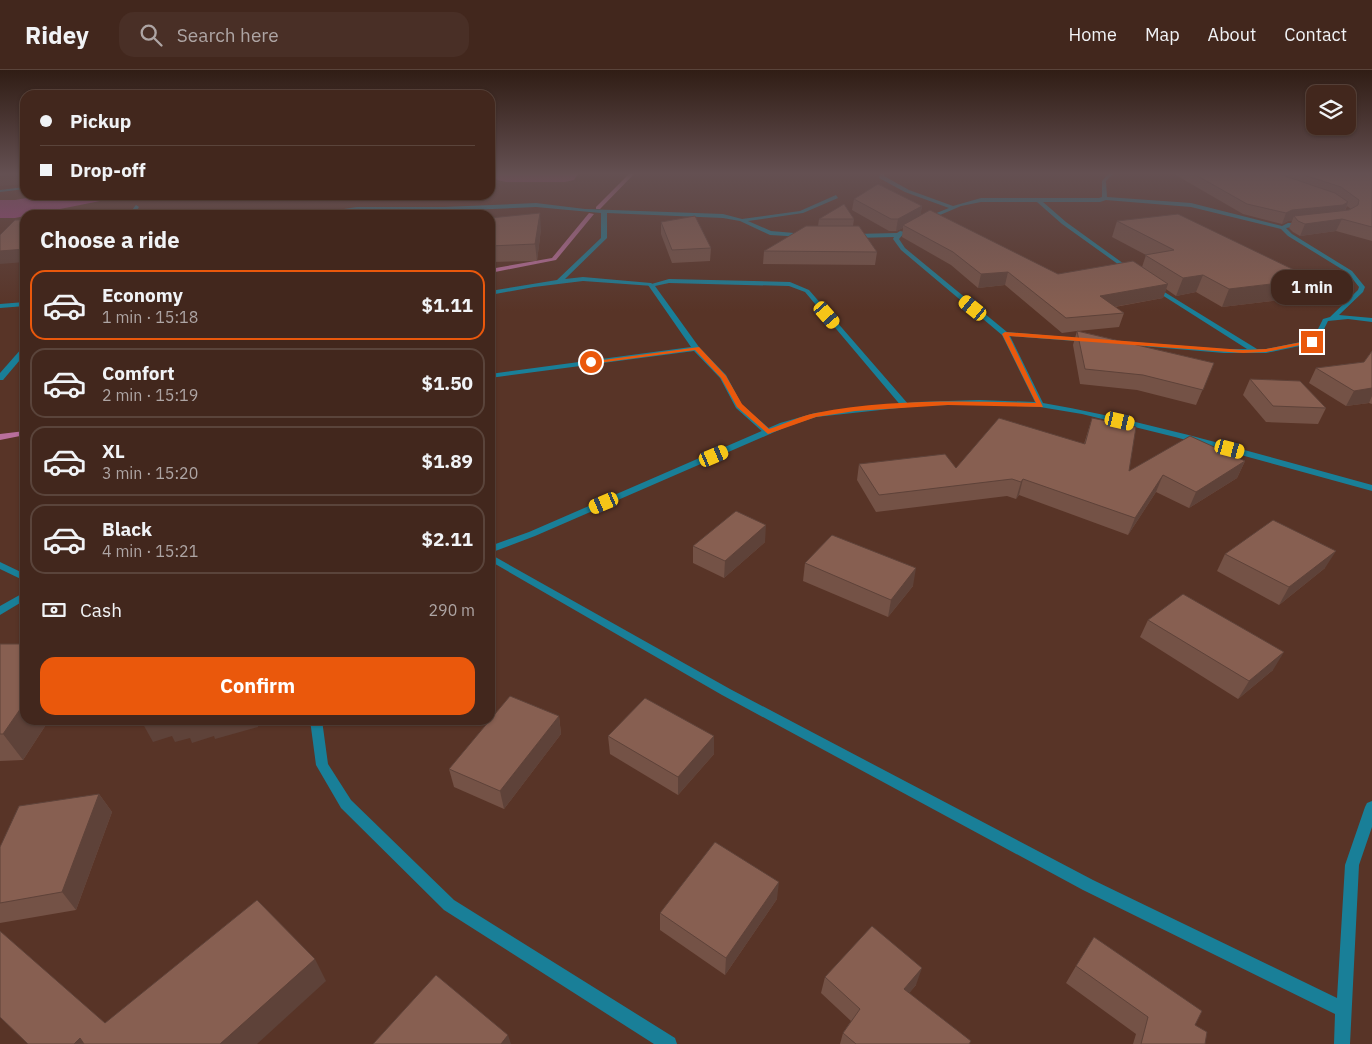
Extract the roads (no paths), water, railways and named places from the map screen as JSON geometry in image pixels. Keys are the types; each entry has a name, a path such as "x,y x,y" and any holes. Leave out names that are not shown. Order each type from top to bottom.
{"street":[{"path":"559,282 604,238 604,219"},
{"path":"738,219 775,234 814,235"},
{"path":"742,220 746,219"},
{"path":"921,222 926,219"},
{"path":"1060,219 1135,275"},
{"path":"1247,219 1283,228 1290,235 1350,272 1360,282 1361,291 1332,318"},
{"path":"1283,228 1288,225 1313,223"},
{"path":"849,236 898,235 906,230"},
{"path":"898,235 898,243 912,258 1005,334 1040,405"},
{"path":"495,292 583,279 651,285 669,281 790,284 807,291 905,405"},
{"path":"651,285 696,348 723,377 739,406 768,432"},
{"path":"1149,285 1255,352"},
{"path":"0,306 20,304"},
{"path":"1114,342 1255,352 1312,342 1325,320 1332,318 1353,317 1372,320"},
{"path":"1005,334 1094,341"},
{"path":"495,375 696,348"},
{"path":"0,378 20,356"},
{"path":"495,548 532,534 768,432 815,415 905,405 979,402 1040,405 1082,412 1177,435 1372,488"},
{"path":"495,560 726,692 1080,880 1344,1010"},
{"path":"0,565 20,575"},
{"path":"0,611 20,598"},
{"path":"317,725 322,765 346,804 449,904 669,1044"},
{"path":"1342,1044 1352,865 1372,807"}],"waterway":[{"path":"495,270 554,259 587,219"},
{"path":"0,437 20,434"}]}
